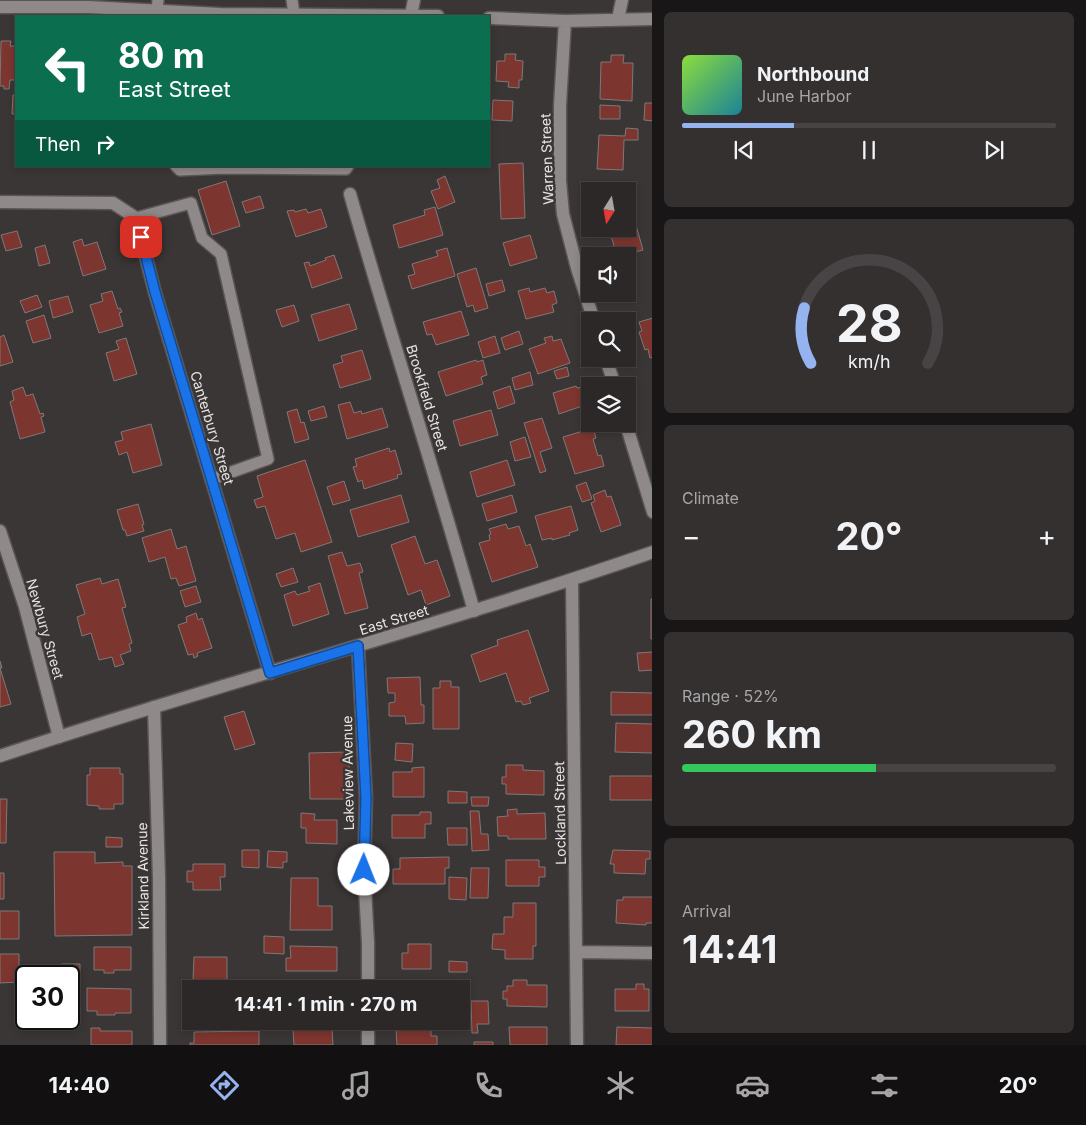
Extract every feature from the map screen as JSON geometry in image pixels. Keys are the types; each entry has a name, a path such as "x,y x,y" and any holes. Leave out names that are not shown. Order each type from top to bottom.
{"street":[{"path":"410,15 414,0"},
{"path":"618,19 622,0"},
{"path":"0,7 88,8 158,5 179,14 322,15"},
{"path":"490,18 565,21 652,19"},
{"name":"Warren Street","path":"565,21 560,105 563,214 591,312"},
{"name":"Brookfield Street","path":"350,194 379,296 444,503 474,611"},
{"path":"0,202 113,204 136,218"},
{"name":"Canterbury Street","path":"136,218 155,292 270,673"},
{"path":"628,432 652,512"},
{"name":"Newbury Street","path":"0,530 25,607 59,736"},
{"name":"East Street","path":"0,756 59,736 474,611 652,552"},
{"name":"Lockland Street","path":"572,580 577,1045"},
{"name":"Lakeview Avenue","path":"358,646 366,798 364,870 368,980"},
{"name":"Kirkland Avenue","path":"154,707 159,879 160,1045"},
{"path":"576,952 652,953"},
{"path":"368,1030 368,1045"}],"lane":[{"path":"292,0 294,14"},
{"path":"177,167 180,170 224,167 346,169 347,167"},
{"path":"136,218 191,203 202,238 221,254 268,459 212,479"}],"building":[{"path":"1,41 11,41 10,46 15,46 15,80 10,80 9,89 4,89 4,86 0,86"},
{"path":"505,54 516,54 515,60 523,61 522,80 519,80 519,88 508,87 509,82 496,81 497,61 505,61"},
{"path":"611,55 624,55 623,63 633,63 632,101 600,99 601,62 611,62"},
{"path":"13,95 15,95 15,114 12,114"},
{"path":"493,100 513,101 512,121 492,120"},
{"path":"645,103 652,103 652,121 644,120"},
{"path":"600,105 620,106 620,119 600,119"},
{"path":"626,128 638,129 638,140 624,140 623,170 597,169 599,135 625,136"},
{"path":"523,163 525,218 501,219 499,164"},
{"path":"445,176 455,202 438,209 431,191 440,188 437,180"},
{"path":"226,181 240,226 212,235 198,190"},
{"path":"260,196 264,208 246,213 242,202"},
{"path":"435,207 443,235 399,248 393,225 425,215 424,210"},
{"path":"306,209 308,213 321,209 327,227 296,237 287,211 294,210 295,212"},
{"path":"636,225 643,250 636,252 636,247 614,247 612,238 636,238"},
{"path":"17,231 22,247 6,251 1,235"},
{"path":"530,235 537,258 510,266 503,243"},
{"path":"82,239 84,246 97,242 106,269 83,276 73,242"},
{"path":"45,245 50,263 39,266 35,248"},
{"path":"447,248 455,276 412,289 408,276 415,274 412,264 438,256 436,251"},
{"path":"334,255 342,278 312,288 304,263 309,262 310,266"},
{"path":"476,268 488,308 475,312 473,305 467,307 457,274"},
{"path":"502,280 505,291 489,296 486,284"},
{"path":"529,288 530,292 545,288 547,293 554,291 557,303 552,305 554,312 526,319 518,291"},
{"path":"112,291 118,309 120,308 122,312 119,313 123,326 99,333 90,305 103,301 101,294"},
{"path":"37,295 42,307 25,313 20,301"},
{"path":"68,296 73,312 53,318 49,301"},
{"path":"349,304 357,329 319,341 311,315"},
{"path":"294,305 299,321 282,327 276,310"},
{"path":"461,311 469,335 436,345 432,334 427,335 423,322"},
{"path":"44,315 51,338 33,343 26,321"},
{"path":"652,318 652,357 650,358 648,349 645,350 639,332 642,331 639,322"},
{"path":"519,331 523,344 505,350 501,338"},
{"path":"4,335 13,362 0,366 0,337"},
{"path":"495,336 500,353 483,358 478,342"},
{"path":"552,336 553,341 561,339 570,363 538,374 529,349 546,343 544,338"},
{"path":"126,338 137,374 114,381 106,353 119,349 116,341"},
{"path":"362,350 371,379 340,388 333,365 343,362 341,356"},
{"path":"476,360 477,362 483,360 487,375 481,377 483,384 446,396 438,372"},
{"path":"567,367 569,376 557,379 554,371"},
{"path":"530,372 533,385 515,390 512,378"},
{"path":"510,386 515,403 498,409 493,392"},
{"path":"576,386 577,388 581,387 581,406 559,414 553,393"},
{"path":"23,387 26,396 33,394 40,414 43,413 44,416 41,417 45,432 20,439 10,402 14,400 12,391"},
{"path":"350,402 354,413 361,411 362,414 382,408 388,427 347,439 338,405"},
{"path":"324,406 327,417 311,421 308,411"},
{"path":"297,409 301,423 304,422 309,439 295,443 287,412"},
{"path":"491,410 498,435 460,446 453,421"},
{"path":"542,418 552,448 540,452 546,471 540,473 524,423"},
{"path":"151,424 162,465 133,473 127,452 119,455 115,442 123,440 121,432"},
{"path":"581,432 594,432 596,438 593,439 598,456 601,455 604,466 575,474 563,437"},
{"path":"525,437 531,457 515,461 510,442"},
{"path":"389,448 390,452 395,450 402,474 397,475 398,478 364,489 362,480 358,482 353,467 357,466 355,459"},
{"path":"305,460 332,542 301,552 295,533 276,539 265,506 257,508 254,500 263,497 257,476"},
{"path":"507,460 515,485 477,497 470,472"},
{"path":"344,481 350,500 333,505 327,487"},
{"path":"586,482 592,499 582,502 576,486"},
{"path":"605,490 607,497 611,496 621,525 601,532 591,503 595,501 593,495"},
{"path":"401,495 409,522 358,537 350,510"},
{"path":"512,495 517,512 487,521 482,504"},
{"path":"138,504 144,524 142,525 144,531 127,536 125,530 123,530 117,510"},
{"path":"571,506 578,530 569,533 570,535 552,540 552,538 542,540 535,516"},
{"path":"506,524 508,529 519,526 526,546 530,544 538,567 492,582 479,543 490,540 489,535 491,534 489,529"},
{"path":"171,529 177,549 186,546 196,581 179,586 176,578 171,579 165,557 149,562 142,538"},
{"path":"415,536 425,564 437,560 450,596 426,605 421,590 408,595 391,545"},
{"path":"342,552 347,566 360,563 363,572 359,573 368,608 345,614 328,556"},
{"path":"293,568 298,582 281,587 276,574"},
{"path":"100,578 102,584 118,579 126,607 122,608 132,643 129,644 131,651 120,655 124,664 115,667 112,657 99,660 91,633 82,636 77,617 85,614 76,585"},
{"path":"320,583 329,614 293,626 284,595 295,591 297,595 310,591 308,587"},
{"path":"196,586 201,602 185,607 180,591"},
{"path":"651,599 652,599 652,639"},
{"path":"196,613 198,620 202,618 212,648 197,653 198,656 194,658 193,654 188,655 178,625 187,622 186,617"},
{"path":"528,630 549,691 529,698 531,703 523,705 521,701 516,702 506,673 480,682 471,655 498,645 497,640"},
{"path":"652,652 652,670 639,671 637,653"},
{"path":"0,668 11,704 0,707"},
{"path":"420,677 421,705 424,705 424,723 406,724 405,716 389,716 389,703 395,702 395,693 388,693 387,678"},
{"path":"440,681 451,681 451,687 459,687 459,729 433,729 433,688 440,688"},
{"path":"611,692 652,693 652,715 611,715"},
{"path":"244,711 255,744 235,750 224,717"},
{"path":"616,723 652,724 652,753 615,752"},
{"path":"396,743 413,744 412,762 395,760"},
{"path":"349,752 349,799 310,799 309,753"},
{"path":"506,765 523,765 523,770 544,771 544,795 506,794 506,784 502,784 502,777 506,777"},
{"path":"424,767 424,797 393,797 393,772 412,772 412,768"},
{"path":"90,768 120,768 120,774 123,774 123,804 114,804 114,809 99,809 99,806 87,805 87,775 90,775"},
{"path":"610,776 652,776 652,800 610,800"},
{"path":"448,791 467,792 467,803 448,803"},
{"path":"471,797 489,797 488,806 472,806"},
{"path":"0,799 7,799 6,843 0,843"},
{"path":"517,809 517,814 545,813 546,839 508,839 508,836 498,836 497,817 508,816 507,810"},
{"path":"470,811 479,811 481,834 488,834 489,850 472,851"},
{"path":"420,812 431,812 431,824 425,824 425,838 392,838 392,815 420,815"},
{"path":"301,813 315,814 314,820 337,820 337,844 306,843 306,828 301,828"},
{"path":"447,828 467,828 467,845 448,845"},
{"path":"106,837 122,838 122,847 106,847"},
{"path":"242,850 259,850 259,868 242,867"},
{"path":"613,850 650,851 650,859 646,859 645,874 614,873 614,864 610,864"},
{"path":"268,851 287,852 287,862 283,862 283,868 267,867"},
{"path":"54,852 95,852 95,863 123,862 123,866 132,866 132,935 55,936"},
{"path":"449,857 449,868 445,868 445,884 393,884 393,869 400,869 400,858"},
{"path":"506,860 539,860 539,867 545,867 545,877 539,877 539,886 506,886"},
{"path":"193,864 225,864 225,877 220,877 221,890 193,890 193,882 187,882 187,871 193,871"},
{"path":"471,868 489,868 488,898 470,898"},
{"path":"0,873 4,873 4,899 0,899"},
{"path":"449,877 467,878 466,900 449,899"},
{"path":"291,878 318,878 318,906 332,906 332,930 290,930"},
{"path":"623,897 652,897 652,923 646,923 646,925 616,923 617,900 623,900"},
{"path":"513,903 536,903 536,946 533,946 533,959 505,959 505,950 492,949 493,934 504,934 504,917 513,917"},
{"path":"0,911 19,911 19,939 0,939"},
{"path":"264,936 284,937 284,954 264,953"},
{"path":"408,944 431,944 431,969 402,969 402,953 408,953"},
{"path":"290,946 337,947 337,971 286,971 286,958 291,958"},
{"path":"94,947 131,947 131,970 114,970 114,973 104,973 104,970 94,970"},
{"path":"0,954 19,954 19,965 15,965 15,982 0,983"},
{"path":"194,957 227,957 227,980 193,980"},
{"path":"449,961 467,962 467,972 449,972"},
{"path":"62,964 80,964 80,965"},
{"path":"513,980 527,980 527,985 547,985 547,1007 507,1006 507,999 503,999 503,991 507,991 507,986 513,986"},
{"path":"636,984 644,984 644,989 649,989 649,1011 615,1011 615,989 636,989"},
{"path":"87,988 131,989 131,1013 97,1015 97,1011 87,1011"},
{"path":"471,1001 488,1001 489,1024 477,1024 478,1033 472,1033"},
{"path":"509,1027 547,1027 547,1045 510,1045"},
{"path":"617,1027 652,1028 652,1045 616,1045"},
{"path":"91,1028 100,1028 100,1031 132,1031 132,1045 91,1045"},
{"path":"293,1030 332,1030 333,1045 294,1045"},
{"path":"396,1030 431,1030 431,1036 437,1036 437,1045 397,1045"},
{"path":"259,1031 259,1045 190,1045 190,1043 194,1043 194,1032"},
{"path":"474,1042 493,1042 493,1045 474,1045"}],"route":[{"path":"141,237 155,292 270,673 358,646 366,798 364,870"}]}
